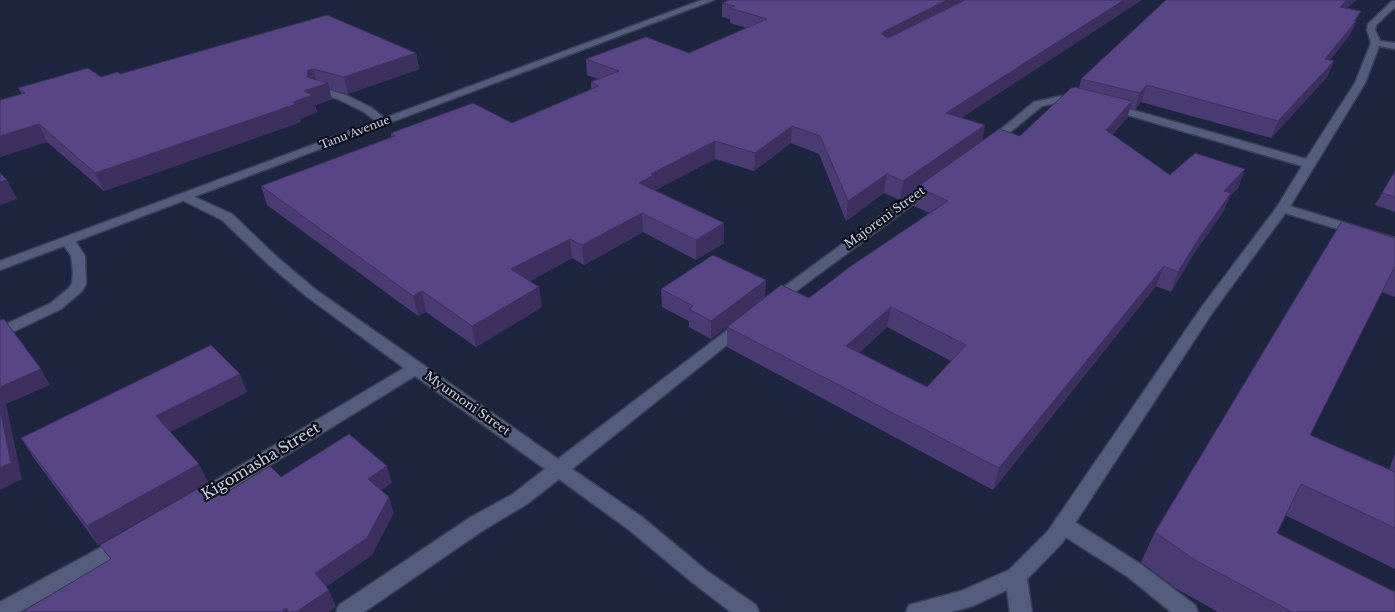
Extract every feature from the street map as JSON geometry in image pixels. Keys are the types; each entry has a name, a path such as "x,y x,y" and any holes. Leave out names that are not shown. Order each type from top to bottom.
{"street":[{"name":"Tanu Avenue","path":"0,266 69,242 710,0"},
{"path":"917,612 964,598 1016,576 1055,537 1206,311 1283,208 1308,164 1360,83 1376,43 1371,30 1372,24 1395,3"},
{"path":"1376,43 1395,46"},
{"path":"317,90 342,97 368,110 384,122"},
{"path":"976,154 1038,104 1061,100 1093,103 1308,164"},
{"name":"Majoreni Street","path":"347,612 478,523 520,499 804,277 938,180"},
{"name":"Myumoni Street","path":"186,197 227,217 273,261 312,292 415,368 635,523 700,577 748,612"},
{"path":"1283,208 1395,242"},
{"path":"0,333 56,306 75,291 80,278 79,264 78,256 69,242"},
{"name":"Kigomasha Street","path":"188,505 415,368"},
{"path":"1063,525 1135,571 1187,612"},
{"path":"1,612 139,534"},
{"path":"1016,576 1021,612"}],"building":[{"path":"729,0 947,0 883,32 882,34 888,38 965,0 1124,0 946,113 985,125 903,181 887,174 848,201 820,136 792,126 755,153 715,141 651,174 654,175 639,183 724,223 696,240 642,213 582,245 570,239 511,269 539,287 472,326 422,291 413,296 261,186 395,136 391,133 473,103 512,123 599,86 591,82 619,71 586,59 646,37 689,53 767,19 730,8 735,6 722,3"},
{"path":"1166,0 1347,0 1340,7 1361,11 1354,21 1356,21 1325,59 1334,61 1278,121 1147,85 1140,93 1081,79"},
{"path":"327,15 416,53 344,77 313,69 308,70 307,77 328,83 304,91 313,95 293,102 296,104 95,173 39,124 0,136 0,100 25,93 18,88 88,68 101,77 118,72 120,74"},
{"path":"1075,87 1132,101 1106,130 1170,175 1195,153 1245,169 1224,191 1231,193 1201,235 1178,272 1164,266 999,468 727,327 781,285 809,298 851,266 948,201 917,187 999,129 1020,136 1071,88","holes":["891,307 966,345 927,387 846,346"]},
{"path":"1395,171 1395,197 1382,193"},
{"path":"0,173 7,180 0,182"},
{"path":"1342,221 1395,238 1395,266 1310,435 1395,472 1395,528 1301,484 1277,533 1395,592 1395,612 1292,612 1193,559 1155,532"},
{"path":"713,255 766,280 711,321 689,309 693,306 661,289"},
{"path":"4,319 41,369 0,387 0,320"},
{"path":"211,345 240,374 156,416 199,464 87,526 21,438"},
{"path":"0,409 11,463 0,468"},
{"path":"349,434 387,466 368,479 389,497 367,538 315,573 329,590 296,612 289,612 286,608 281,612 22,612 111,559 100,545 213,480 226,493 270,466 281,477"}]}
